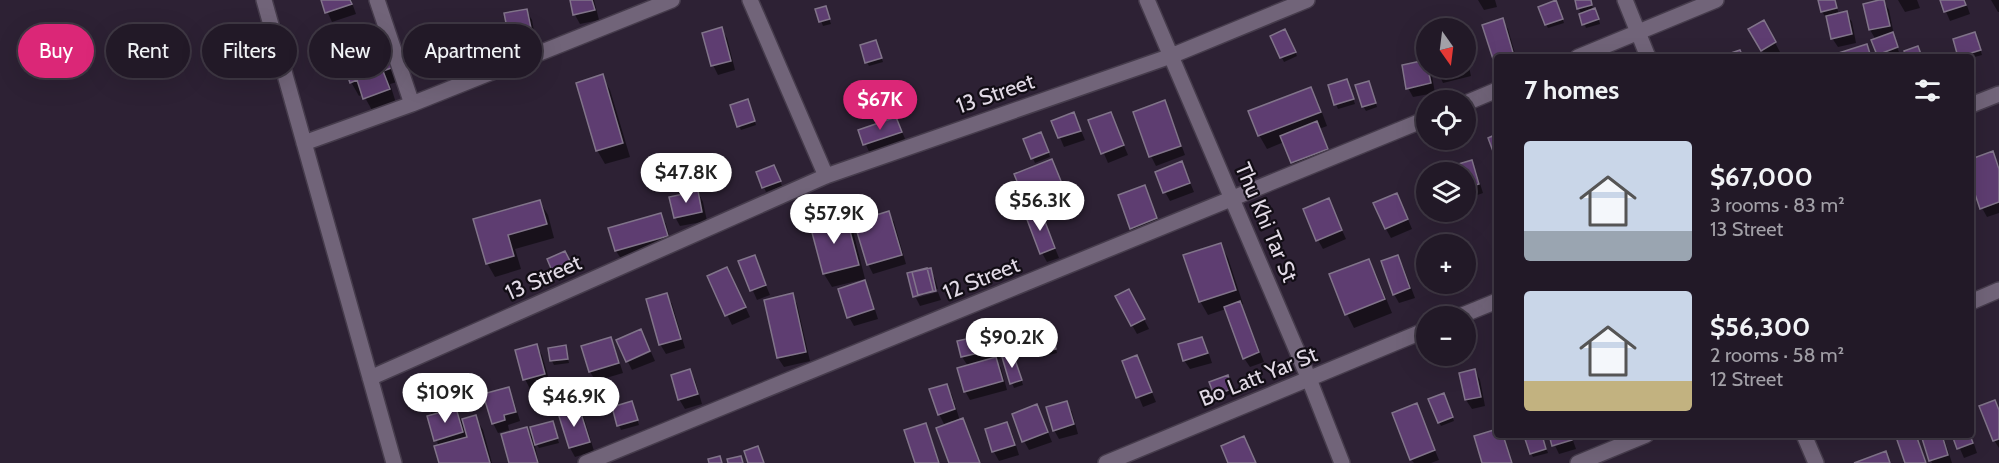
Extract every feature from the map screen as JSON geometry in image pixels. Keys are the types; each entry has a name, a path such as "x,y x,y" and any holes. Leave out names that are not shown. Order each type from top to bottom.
{"street":[{"path":"264,0 393,463"},
{"path":"377,0 412,104"},
{"path":"304,143 412,104 672,0"},
{"path":"750,0 826,176"},
{"name":"Thu Khi Tar St","path":"1147,0 1310,379 1342,463"},
{"name":"13 Street","path":"370,378 826,176 1171,56 1307,0"},
{"path":"1625,0 1647,54"},
{"path":"1585,54 1716,0"},
{"path":"1476,99 1494,91"},
{"path":"1974,104 1999,94"},
{"name":"12 Street","path":"586,463 1416,123"},
{"path":"1974,301 1999,290"},
{"path":"1476,310 1494,302"},
{"name":"Bo Latt Yar St","path":"1106,463 1416,334"},
{"path":"1578,463 1639,438"},
{"path":"1805,438 1816,463"}],"building":[{"path":"321,0 350,0 352,4 325,13"},
{"path":"570,0 592,0 595,10 573,15"},
{"path":"1556,0 1563,19 1545,25 1538,7"},
{"path":"1575,0 1591,0 1592,5 1577,9"},
{"path":"1818,0 1835,0 1837,8 1821,12"},
{"path":"1884,0 1890,26 1869,30 1863,4"},
{"path":"1940,0 1964,0 1966,5 1944,12"},
{"path":"826,6 830,19 819,22 815,9"},
{"path":"1595,8 1599,19 1582,25 1579,14"},
{"path":"527,9 530,24 506,24 504,13"},
{"path":"1847,11 1852,34 1831,39 1826,16"},
{"path":"1503,18 1513,54 1494,54 1494,62 1482,25"},
{"path":"1764,20 1776,42 1761,51 1748,29"},
{"path":"722,27 731,61 711,66 702,33"},
{"path":"1285,29 1296,52 1280,58 1270,36"},
{"path":"1893,32 1898,47 1877,54 1871,40"},
{"path":"1975,32 1981,50 1957,54 1953,39"},
{"path":"876,40 882,58 865,63 860,45"},
{"path":"1867,44 1870,54 1835,54"},
{"path":"1918,46 1921,54 1905,54 1904,51"},
{"path":"1740,50 1742,54 1728,54"},
{"path":"1416,62 1416,78 1430,78 1431,83 1406,89 1402,65"},
{"path":"603,74 623,143 596,151 576,83"},
{"path":"348,78 386,78 390,89 363,99 357,80 350,83"},
{"path":"1347,79 1354,99 1334,105 1328,85"},
{"path":"1369,81 1376,103 1362,107 1355,85"},
{"path":"1311,87 1321,112 1258,136 1248,111"},
{"path":"748,99 755,121 737,127 730,105"},
{"path":"1165,100 1181,146 1149,157 1133,112"},
{"path":"1074,112 1081,131 1058,138 1051,121"},
{"path":"1111,112 1124,145 1101,154 1088,120"},
{"path":"896,117 902,132 863,145 858,130"},
{"path":"1317,121 1328,149 1291,163 1280,136"},
{"path":"1041,132 1049,152 1031,159 1023,139"},
{"path":"1494,135 1494,154 1488,138"},
{"path":"1993,151 1999,169 1999,202 1980,209 1974,191 1974,158"},
{"path":"1052,159 1063,186 1025,201 1014,174"},
{"path":"1182,161 1190,183 1163,193 1155,172"},
{"path":"774,165 781,181 762,188 756,172"},
{"path":"1145,185 1157,218 1130,229 1118,195"},
{"path":"698,191 702,212 674,218 669,197"},
{"path":"1397,193 1408,219 1385,229 1373,203"},
{"path":"1329,198 1342,230 1316,241 1303,209"},
{"path":"540,200 547,224 508,235 514,256 486,264 473,219"},
{"path":"889,211 902,255 867,265 854,222"},
{"path":"1041,211 1055,248 1040,254 1026,217"},
{"path":"661,213 668,236 615,251 608,228"},
{"path":"846,216 859,265 823,274 810,225"},
{"path":"1221,243 1236,290 1199,302 1183,255"},
{"path":"565,251 574,269 555,278 547,259"},
{"path":"755,255 766,285 750,291 738,261"},
{"path":"1398,255 1410,288 1393,295 1381,261"},
{"path":"1369,259 1385,299 1345,315 1329,274"},
{"path":"727,267 746,307 725,316 707,276"},
{"path":"927,268 933,291 913,297 907,273"},
{"path":"931,268 936,291 918,295 912,272"},
{"path":"865,280 874,309 847,318 838,289"},
{"path":"1129,289 1145,319 1131,326 1115,296"},
{"path":"667,293 681,339 659,345 646,299"},
{"path":"793,293 806,352 777,358 764,300"},
{"path":"1240,301 1259,352 1243,359 1224,307"},
{"path":"641,329 650,351 626,362 616,340"},
{"path":"1052,330 1056,349 1037,354 1033,335"},
{"path":"993,333 996,349 961,357 957,341"},
{"path":"611,337 619,363 589,372 581,346"},
{"path":"1202,337 1208,353 1183,361 1178,344"},
{"path":"537,344 545,374 523,380 515,350"},
{"path":"566,345 568,359 550,361 548,348"},
{"path":"1013,354 1022,380 1010,384 1002,357"},
{"path":"1137,355 1152,392 1136,398 1122,361"},
{"path":"996,357 1003,381 964,392 957,368"},
{"path":"690,369 698,394 678,400 671,375"},
{"path":"1475,369 1481,397 1465,400 1459,373"},
{"path":"1228,375 1232,389 1214,395 1209,382"},
{"path":"445,379 452,403 428,410 421,386"},
{"path":"947,384 955,409 938,415 929,389"},
{"path":"465,386 470,400 455,404 451,389"},
{"path":"509,387 516,412 504,415 505,420 492,424 483,394"},
{"path":"1444,393 1453,417 1438,423 1428,399"},
{"path":"1995,400 1999,410 1999,439 1993,441 1979,406"},
{"path":"632,401 638,420 617,426 612,407"},
{"path":"1067,401 1074,424 1053,431 1046,407"},
{"path":"1417,403 1435,450 1410,460 1392,413"},
{"path":"1037,404 1048,432 1022,442 1012,414"},
{"path":"579,407 590,442 569,448 558,413"},
{"path":"456,408 463,432 434,441 427,416"},
{"path":"476,415 490,463 439,463 434,446 467,437 462,419"},
{"path":"963,418 980,463 949,463 936,428"},
{"path":"553,421 558,438 535,445 530,427"},
{"path":"1007,422 1015,445 992,452 985,429"},
{"path":"926,423 939,463 915,463 904,430"},
{"path":"527,427 538,463 509,463 501,434"},
{"path":"1494,430 1494,438 1504,438 1512,463 1482,463 1474,436"},
{"path":"1244,436 1256,463 1228,463 1221,446"},
{"path":"1525,438 1543,438 1546,449 1530,454"},
{"path":"1550,438 1571,438 1572,440 1552,446"},
{"path":"1896,438 1917,438 1926,463 1905,463"},
{"path":"1922,438 1943,438 1948,455 1929,461"},
{"path":"1953,438 1971,438 1973,443 1957,449"},
{"path":"758,446 764,463 748,463 744,451"},
{"path":"1886,451 1890,463 1854,463"},
{"path":"720,456 722,463 709,463 708,459"},
{"path":"741,456 743,463 728,463 727,459"}]}
